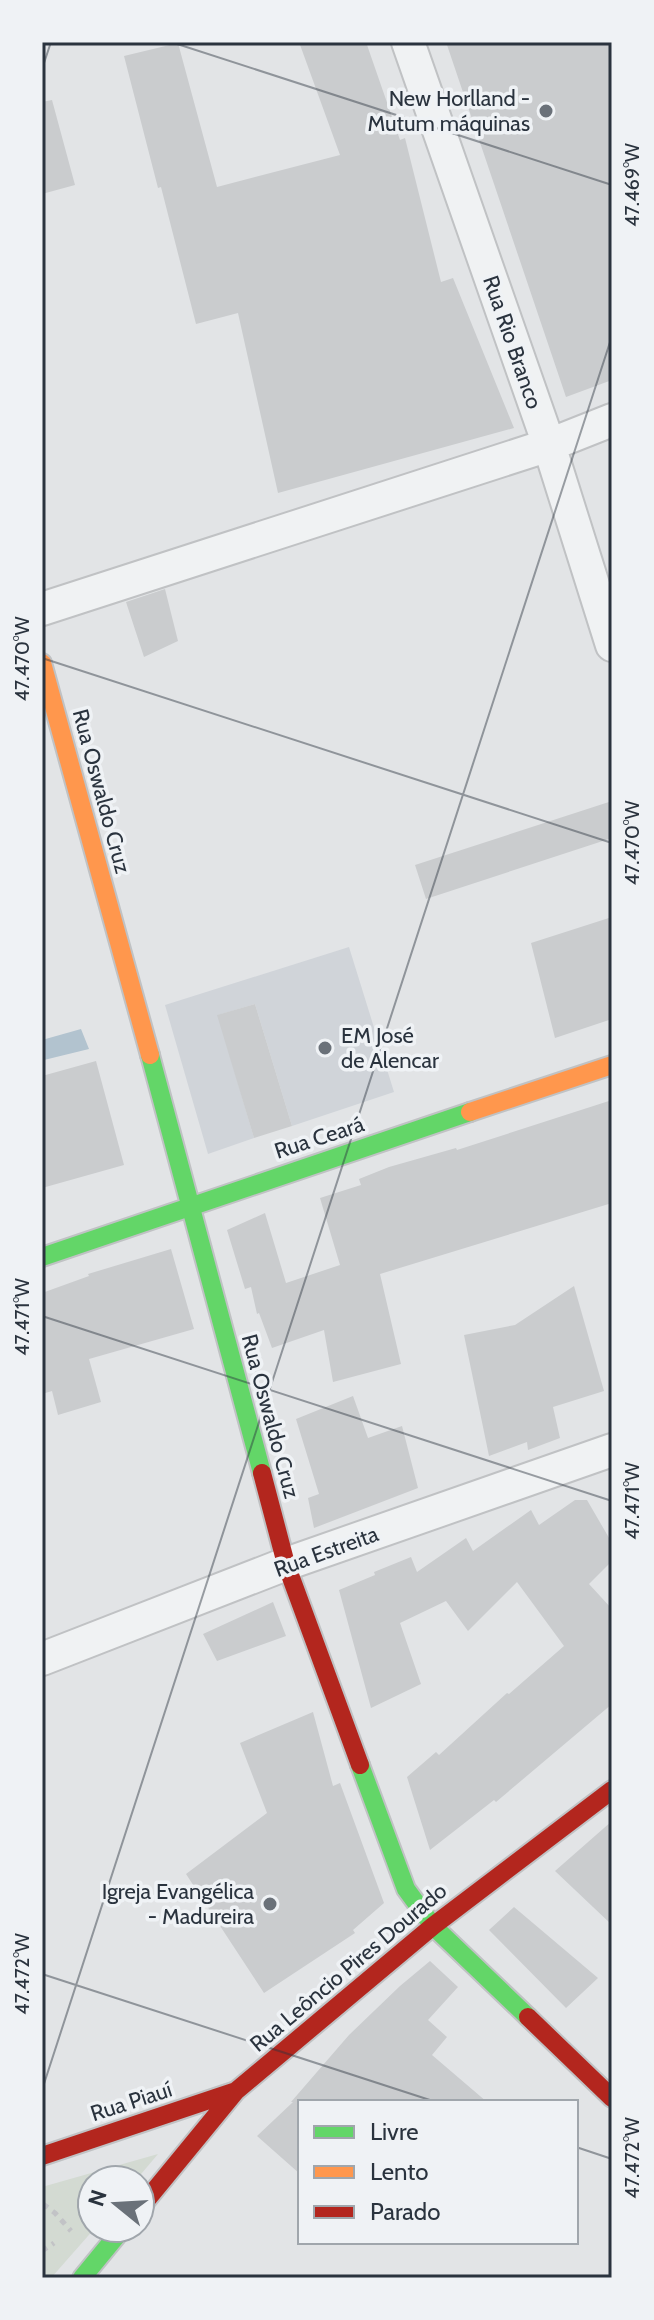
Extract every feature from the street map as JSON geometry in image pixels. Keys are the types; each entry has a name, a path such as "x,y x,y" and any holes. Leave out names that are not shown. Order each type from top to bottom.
{"street":[{"name":"Rua Rio Branco","path":"408,42 549,445 612,645"},
{"path":"42,609 549,445 612,420"},
{"name":"Rua Oswaldo Cruz","path":"42,663 286,1564 406,1889 433,1926 612,2098"},
{"name":"Rua Ceará","path":"42,1257 612,1065"},
{"name":"Rua Estreita","path":"42,1659 286,1564 612,1450"},
{"name":"Rua Leôncio Pires Dourado","path":"156,2188 236,2091 433,1926 612,1790"},
{"name":"Rua Piauí","path":"42,2156 236,2091"},
{"path":"82,2278 110,2244"}],"path":[{"path":"43,2204 71,2231"}],"shaded area":[{"name":"EM José de Alencar","path":"349,947 394,1092 292,1126 255,1004 218,1015 254,1138 208,1154 165,1005"},
{"path":"158,2154 150,2164 123,2164"},
{"path":"76,2177 76,2244 81,2244 51,2278 42,2278 42,2187"}],"water":[{"path":"81,1029 89,1049 44,1060 42,1040"}],"building":[{"path":"299,42 366,42 400,140 405,138 441,282 453,278 514,428 278,493 238,313 196,324 124,56 178,43 217,187 340,155"},
{"path":"446,42 612,42 612,380 566,397"},
{"path":"52,100 75,185 42,194 42,102"},
{"path":"165,589 178,641 144,657 126,602"},
{"path":"612,801 612,838 426,899 415,865"},
{"path":"612,917 612,1019 555,1038 531,943"},
{"path":"255,1004 292,1126 254,1138 217,1015"},
{"path":"96,1061 124,1165 42,1188 42,1076"},
{"path":"612,1100 612,1203 380,1274 401,1364 333,1382 324,1330 272,1348 257,1314 251,1287 245,1289 227,1230 265,1213 286,1283 340,1265 320,1198 361,1185 359,1179 389,1167 457,1150"},
{"path":"171,1249 194,1329 89,1359 101,1402 58,1415 52,1391 42,1394 42,1293 88,1274"},
{"path":"574,1286 604,1391 553,1407 560,1438 528,1450 527,1442 489,1456 464,1335 515,1325"},
{"path":"353,1396 368,1438 402,1426 418,1488 314,1528 308,1498 319,1494 296,1419"},
{"path":"575,1500 587,1500 612,1543 612,1561 589,1584 612,1609 612,1704 496,1802 494,1800 430,1850 407,1777 436,1752 439,1755 564,1646 517,1582 468,1631 446,1601 400,1623 421,1684 371,1708 339,1590 411,1557 417,1572 466,1538 473,1551 531,1510 539,1525"},
{"path":"273,1602 286,1636 217,1661 203,1634"},
{"path":"313,1712 333,1786 340,1783 384,1903 353,1930 355,1933 264,1993 186,1874 267,1813 240,1743"},
{"path":"612,1821 612,1925 555,1871"},
{"path":"514,1907 598,1978 566,2008 489,1930"},
{"path":"430,1961 458,1987 428,2020 447,2037 432,2055 485,2100 298,2100 298,2172 257,2136 293,2102 349,2035"}],"traffic: fast":[{"path":"150,1055 262,1473"},
{"path":"42,1257 470,1112"},
{"path":"360,1765 406,1889 433,1926 528,2017"},
{"path":"82,2278 110,2244"}],"traffic: slow":[{"path":"42,663 150,1055"},
{"path":"470,1112 612,1065"}],"traffic: jam":[{"path":"262,1473 286,1564 360,1765"},
{"path":"156,2188 236,2091 433,1926 612,1790"},
{"path":"528,2017 612,2098"},
{"path":"42,2156 236,2091"}],"place":[{"name":"New Horlland - Mutum máquinas","path":"546,111"},
{"name":"EM José de Alencar","path":"325,1048"},
{"name":"Igreja Evangélica - Madureira","path":"270,1904"}]}
